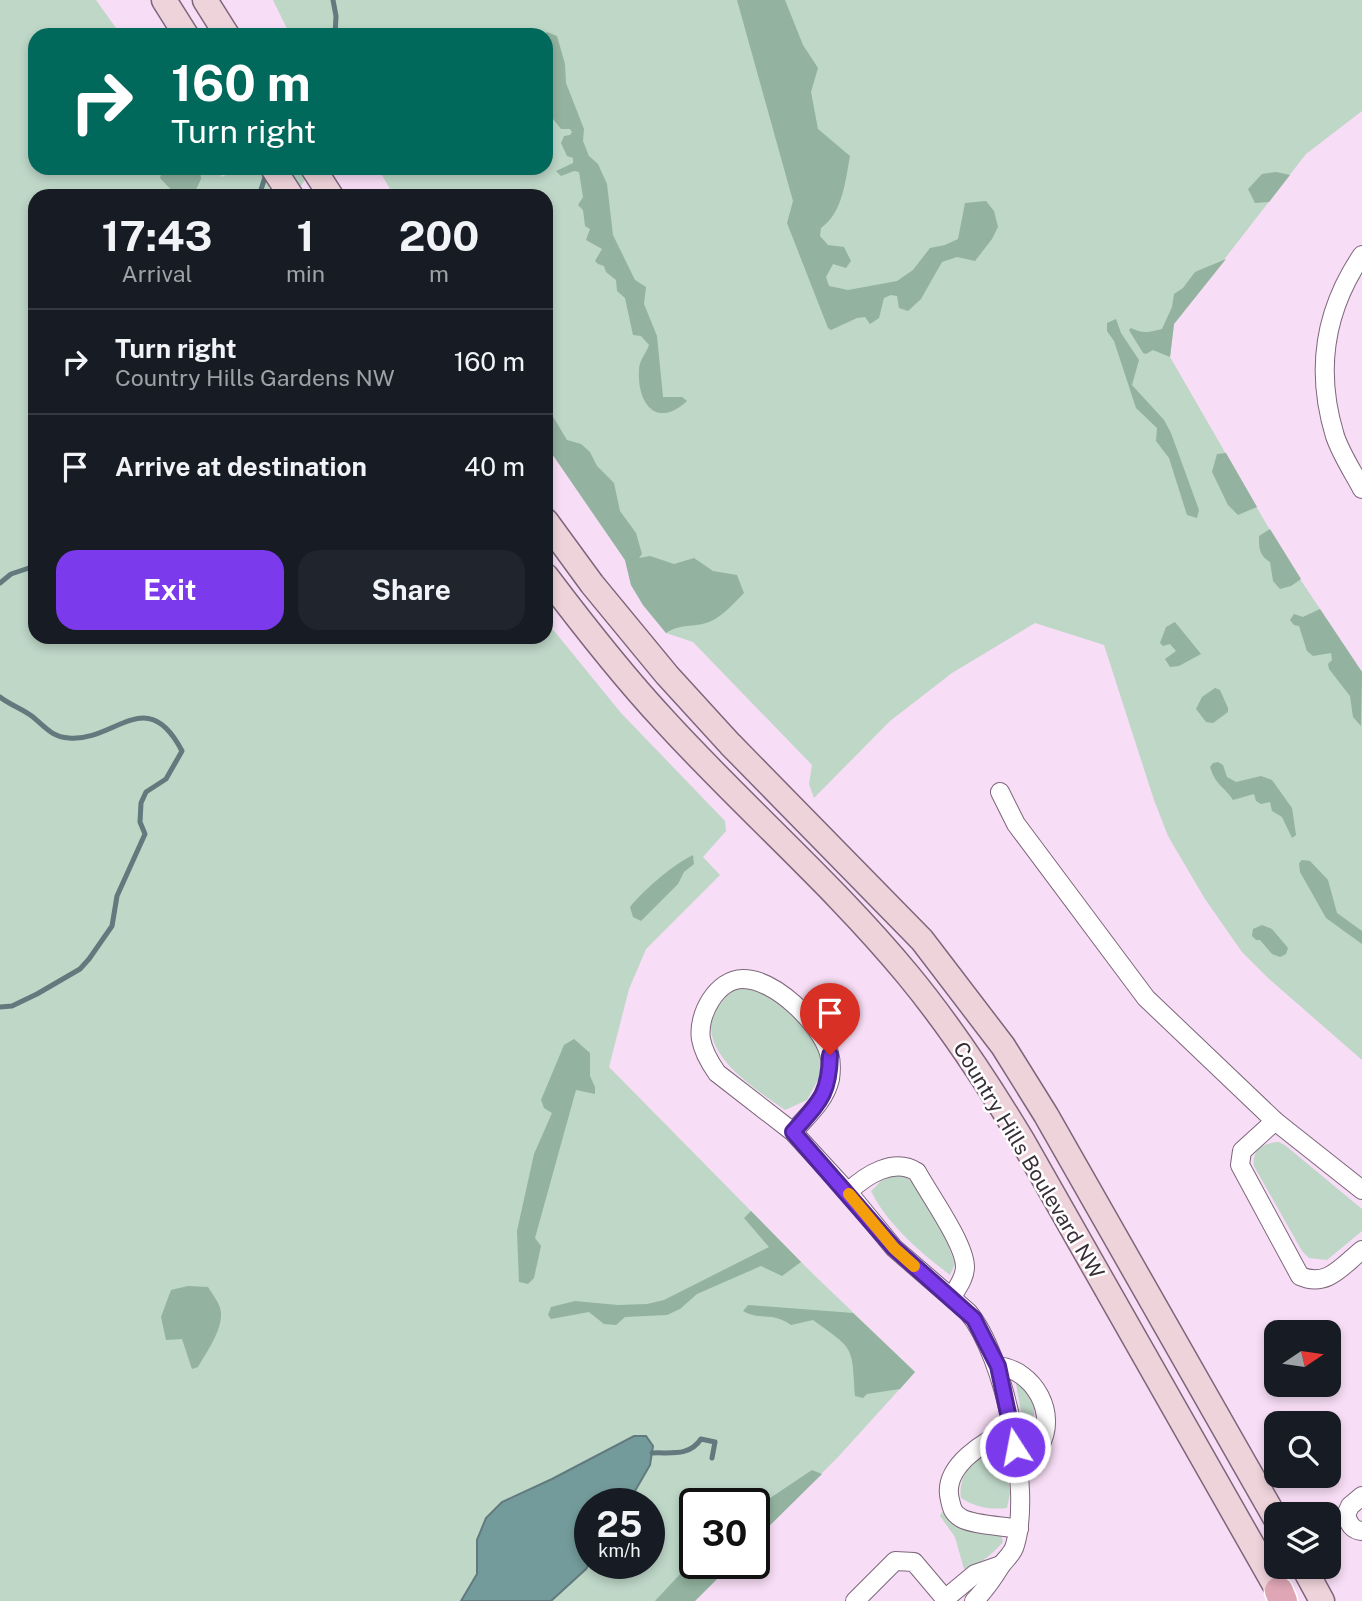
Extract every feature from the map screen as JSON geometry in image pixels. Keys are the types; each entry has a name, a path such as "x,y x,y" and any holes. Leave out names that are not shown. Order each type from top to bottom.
{"main road":[{"path":"164,0 182,28"},
{"path":"205,0 223,28"},
{"path":"221,0 232,28"},
{"name":"Country Hills Boulevard NW","path":"553,531 592,584 667,675 730,744 922,940 1003,1046 1046,1115 1266,1502"},
{"name":"Country Hills Boulevard NW","path":"553,585 593,639 663,719 906,972 945,1021 983,1075 1022,1140 1282,1598"},
{"path":"1310,1579 1322,1601"}],"street":[{"path":"1362,255 1345,280 1329,324 1324,376 1335,437 1362,489"},
{"path":"1000,792 1016,824 1146,998 1275,1121 1362,1190"},
{"path":"793,1132 820,1102 830,1080 830,1055 822,1035 795,1005 766,984 747,979 733,980 720,987 704,1017 701,1037 718,1073 793,1132 894,1248 974,1319 998,1366 1018,1466 1019,1529 1014,1549 989,1586 974,1601"},
{"path":"1275,1121 1242,1151 1240,1165 1300,1276 1312,1281 1328,1278 1362,1250"},
{"path":"848,1192 860,1181 897,1165 908,1166 917,1172 963,1257 964,1276 952,1297"},
{"path":"998,1366 1016,1370 1032,1383 1046,1416 1037,1450 1018,1466"},
{"path":"1012,1429 991,1438 964,1459 951,1478 948,1495 953,1511 963,1520 1019,1529"},
{"path":"1362,1496 1350,1506 1346,1515 1350,1526 1362,1531"},
{"path":"855,1601 895,1561 914,1562 946,1600 975,1574 1001,1565"}],"shaded area":[{"path":"0,0 96,0 116,28 28,28 28,175 308,175 299,189 28,189 28,644 553,644 553,630 621,713 725,821 726,831 703,857 720,875 646,949 629,989 609,1067 810,1271 915,1372 839,1456 770,1525 770,1488 679,1488 679,1579 717,1579 695,1601 0,1601"},
{"path":"273,0 1362,0 1362,111 1306,154 1174,324 1170,357 1286,558 1362,672 1362,1060 1242,952 1205,899 1168,836 1104,645 1035,623 952,673 890,721 814,798 809,784 812,765 693,642 666,633 643,605 631,585 625,560 553,455 553,189 390,189 382,175 553,175 553,28 287,28"},
{"path":"737,0 785,0 803,45 818,68 811,92 818,129 850,156 839,205 821,228 820,236 828,245 844,247 851,261 846,268 833,264 826,277 829,286 848,290 897,281 913,270 930,248 958,239 965,203 986,201 994,211 998,227 975,261 957,257 942,262 921,299 908,311 899,308 897,296 891,295 884,298 879,318 870,324 865,317 831,330 828,328 787,223 793,201"},
{"path":"553,34 557,36 565,64 566,83 584,129 583,141 607,184 613,235 635,280 646,287 644,304 657,336 663,397 682,397 687,401 667,413 651,409 641,393 639,366 649,345 641,336 633,335 625,298 617,291 616,280 606,272 604,266 595,261 602,249 586,240 590,229 585,226 583,210 578,205 583,197 579,172 561,176 556,171 573,163 573,158 567,156 561,143 564,136 572,132 570,129 561,129 553,119"},
{"path":"1276,172 1290,175 1269,202 1255,203 1248,189 1262,174"},
{"path":"161,175 201,175 201,179 196,189 170,189 160,178"},
{"path":"1226,259 1174,324 1170,357 1153,350 1143,353 1129,330 1131,328 1146,332 1162,329 1172,307 1174,294 1183,288 1195,272"},
{"path":"1116,319 1121,333 1139,360 1132,385 1164,420 1171,433 1199,510 1197,518 1187,515 1169,458 1156,441 1157,428 1136,408 1114,341 1107,331 1107,323"},
{"path":"553,417 567,440 581,444 590,452 597,466 614,483 620,511 636,533 642,554 639,558 650,556 674,564 694,558 713,571 737,575 744,593 714,620 666,633 631,585 625,560 553,455"},
{"path":"1226,453 1257,507 1238,515 1228,505 1212,472 1217,454"},
{"path":"1270,529 1301,579 1280,589 1273,581 1270,562 1260,548 1259,536"},
{"path":"1320,609 1362,672 1361,726 1353,717 1350,696 1329,669 1331,653 1313,656 1307,651 1299,626 1290,620 1294,614 1303,617"},
{"path":"1175,622 1201,654 1179,666 1170,667 1165,659 1176,651 1170,644 1163,646 1160,643 1166,627"},
{"path":"1215,688 1220,690 1228,712 1213,723 1206,722 1196,709 1202,697"},
{"path":"1218,762 1223,765 1227,777 1236,782 1261,776 1272,780 1292,808 1296,835 1292,838 1282,817 1272,811 1270,802 1261,804 1256,801 1254,794 1233,800 1212,773 1210,767"},
{"path":"693,855 694,864 684,872 678,884 641,921 633,917 630,907 643,893 667,872"},
{"path":"1302,860 1310,861 1328,880 1337,913 1362,931 1362,944 1326,918 1300,872 1299,863"},
{"path":"1262,925 1272,929 1288,948 1286,954 1280,957 1272,954 1260,940 1252,936 1253,929"},
{"path":"737,986 758,988 806,1026 821,1046 820,1076 807,1100 785,1110 739,1075 719,1052 713,1040 712,1021 720,1005"},
{"path":"574,1039 590,1053 590,1076 595,1094 576,1090 535,1238 541,1246 534,1278 528,1284 519,1282 517,1231 534,1154 552,1113 544,1108 541,1100 564,1045"},
{"path":"1279,1142 1362,1209 1362,1231 1327,1260 1309,1258 1302,1251 1254,1166 1255,1156 1260,1148"},
{"path":"894,1175 905,1177 928,1203 955,1264 950,1275 906,1237 886,1215 871,1191 881,1181"},
{"path":"751,1211 801,1262 782,1276 761,1266 697,1294 680,1309 667,1315 625,1317 616,1325 604,1324 589,1312 551,1319 548,1315 551,1307 575,1301 618,1305 647,1304 664,1300 769,1247 744,1218"},
{"path":"188,1286 208,1287 221,1313 213,1342 198,1367 192,1369 182,1339 166,1340 161,1317 171,1290"},
{"path":"748,1305 853,1313 915,1372 900,1389 867,1394 863,1398 855,1396 851,1357 844,1344 836,1337 813,1320 791,1325 777,1318 749,1314 743,1311"},
{"path":"1022,1383 1034,1407 1034,1429 1026,1438 1016,1384"},
{"path":"634,1436 646,1436 653,1446 650,1465 637,1488 574,1488 575,1579 551,1601 461,1601 477,1574 477,1540 486,1518 502,1502"},
{"path":"996,1445 1003,1447 1010,1493 1007,1508 995,1509 972,1504 961,1498 961,1490 965,1474 975,1460"},
{"path":"812,1470 822,1474 770,1525 770,1498"},
{"path":"942,1512 960,1526 1001,1534 1003,1542 985,1558 964,1569 955,1537 940,1516"},
{"path":"679,1575 679,1579 717,1579 695,1601 655,1601"}],"waterway":[{"path":"333,0 335,28"},
{"path":"261,189 266,175"},
{"path":"0,583 11,574 28,568"},
{"path":"0,697 29,714 53,734 69,738 86,737 130,720 143,718 156,721 169,731 182,751 166,779 146,792 141,803 140,822 145,834 117,896 112,926 89,959 80,969 37,994 12,1006 0,1007"},
{"path":"652,1453 685,1451 701,1439 715,1442 712,1458"}],"slow traffic":[{"path":"849,1194 894,1248 914,1266"}],"route":[{"path":"830,1055 830,1080 820,1102 793,1132 894,1248 974,1319 998,1366 1015,1447"}]}
